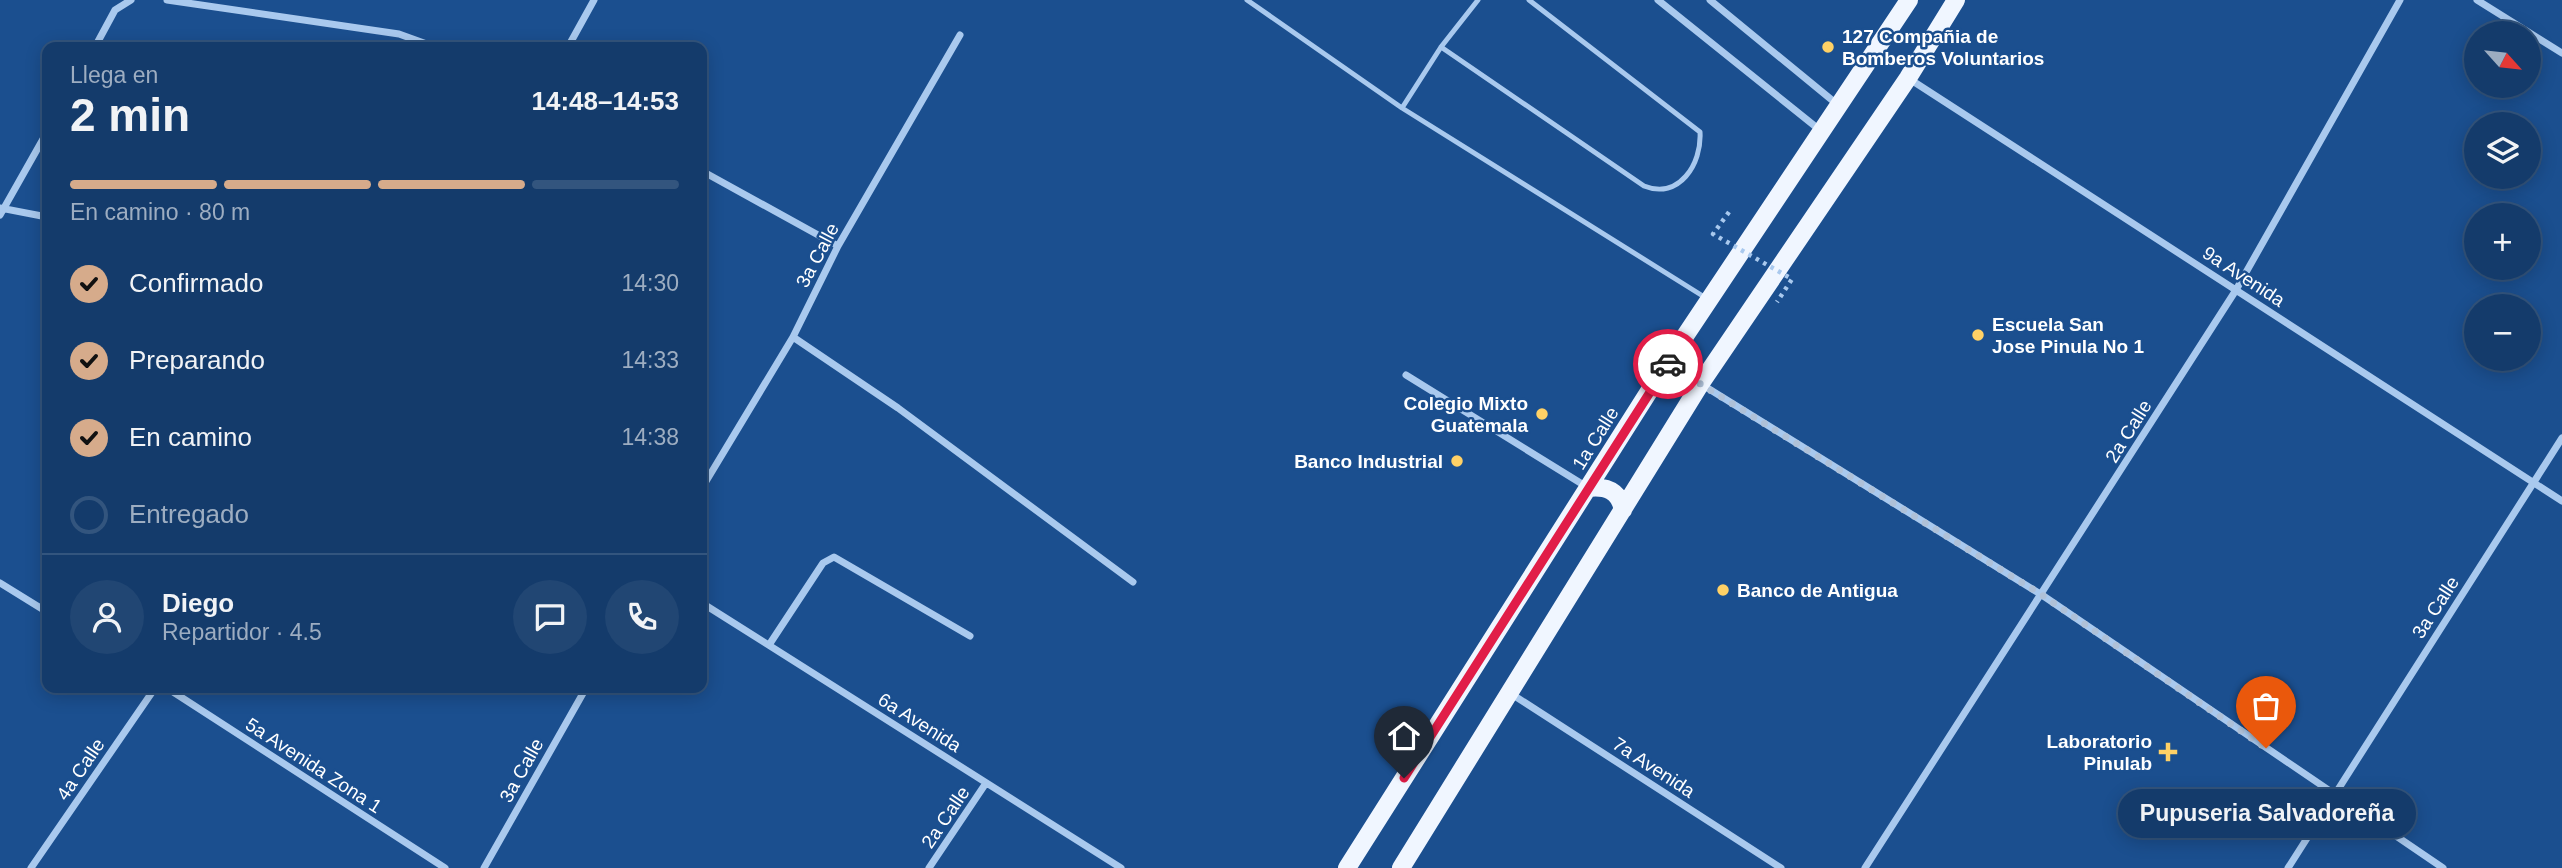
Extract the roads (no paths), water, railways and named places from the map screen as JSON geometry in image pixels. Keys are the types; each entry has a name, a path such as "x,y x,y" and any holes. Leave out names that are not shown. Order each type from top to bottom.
{"main road":[{"name":"1a Calle","path":"1347,868 1667,363 1909,0"},
{"path":"1401,868 1701,383 1908,78 1956,0"},
{"path":"1588,488 1601,486 1612,491 1621,499 1623,510"}],"street":[{"path":"98,42 116,10 130,0"},
{"path":"167,0 399,34 421,42"},
{"path":"571,42 594,0"},
{"path":"1658,0 1822,131"},
{"path":"1710,0 1839,106"},
{"name":"2a Calle","path":"1865,868 2236,290 2400,0"},
{"path":"2477,0 2562,53"},
{"name":"3a Calle","path":"707,480 793,337 838,246 960,35"},
{"name":"9a Avenida","path":"1908,78 2562,501"},
{"path":"42,140 1,210 42,216"},
{"path":"707,174 838,246"},
{"path":"793,337 898,408 1133,582"},
{"path":"1667,363 2042,595 2443,868"},
{"path":"1406,376 1588,488"},
{"name":"3a Calle","path":"2288,868 2562,438"},
{"path":"769,645 823,564 834,557 970,636"},
{"path":"0,583 42,609"},
{"name":"6a Avenida","path":"707,606 1121,868"},
{"name":"7a Avenida","path":"1509,692 1781,868"},
{"name":"4a Calle","path":"31,868 152,693"},
{"name":"5a Avenida Zona 1","path":"175,693 445,868"},
{"name":"3a Calle","path":"484,868 583,693"},
{"name":"2a Calle","path":"929,868 986,783"}],"lane":[{"path":"1247,0 1402,108 1709,300"},
{"path":"1402,108 1441,47 1478,0"},
{"path":"1441,47 1644,186 1656,191 1671,189 1685,178 1693,168 1701,146 1700,132 1529,0"}],"place":[{"name":"127 Compañia de Bomberos Voluntarios","path":"1828,47"},
{"name":"Escuela San Jose Pinula No 1","path":"1978,335"},
{"name":"Colegio Mixto Guatemala","path":"1542,414"},
{"name":"Banco Industrial","path":"1457,461"},
{"name":"Banco de Antigua","path":"1723,590"},
{"name":"Pupuseria Salvadoreña","path":"2266,748"},
{"name":"Laboratorio Pinulab","path":"2168,752"}]}
